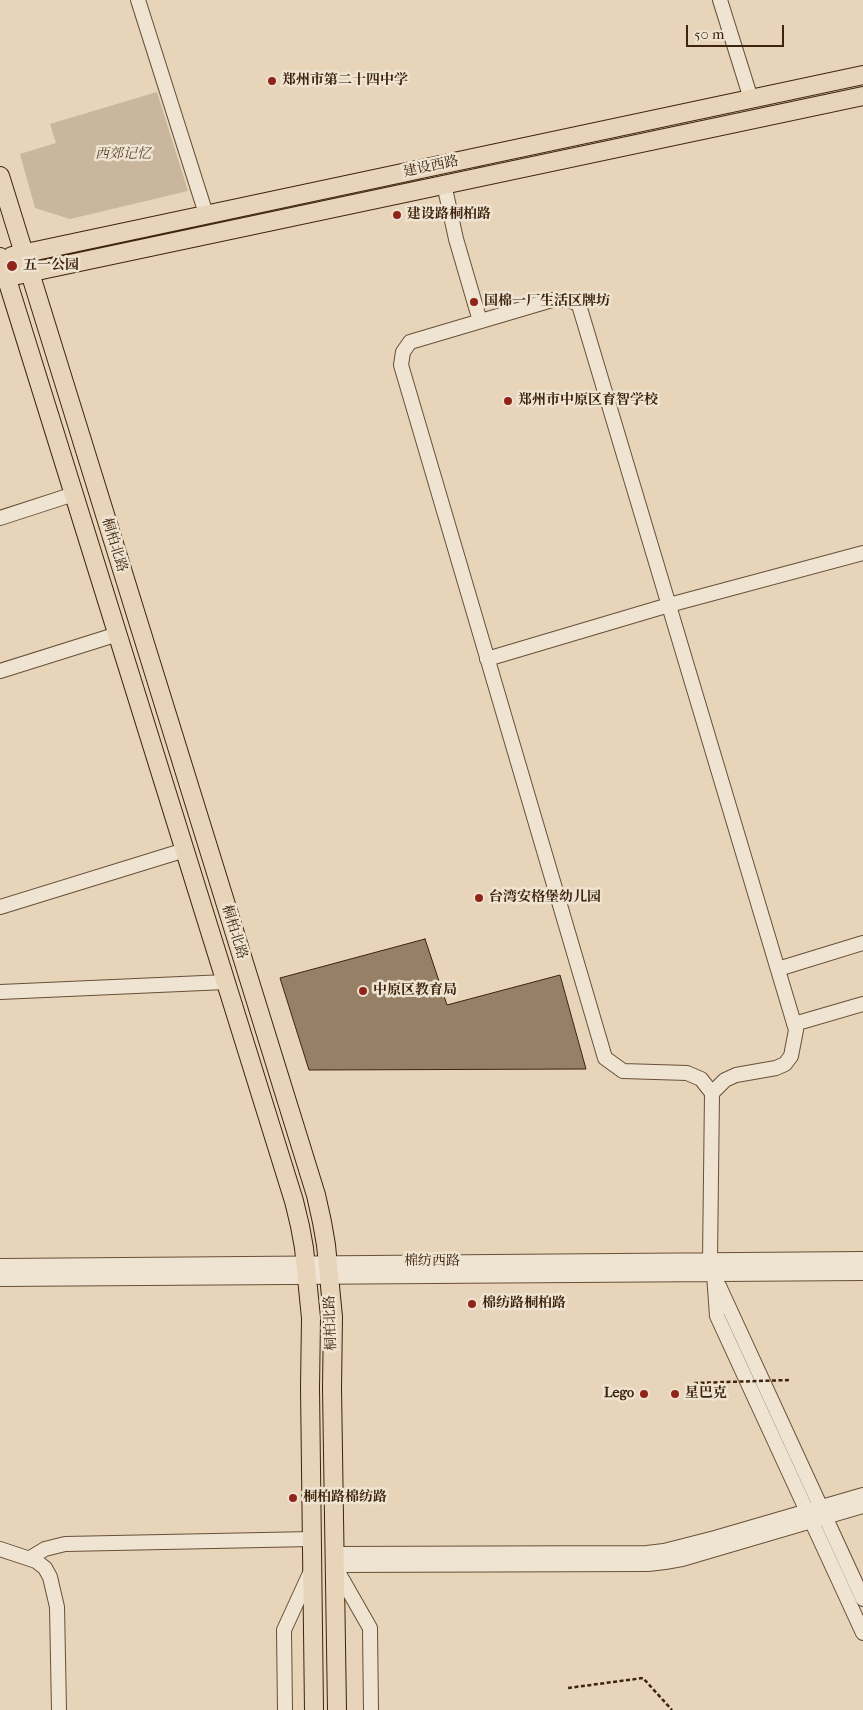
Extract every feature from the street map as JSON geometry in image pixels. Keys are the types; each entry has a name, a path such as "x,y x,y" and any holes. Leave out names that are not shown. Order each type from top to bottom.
{"main road":[{"name":"建设西路","path":"0,258 863,75"},
{"name":"建设西路","path":"3,278 863,96"},
{"name":"桐柏北路","path":"0,176 316,1195 326,1245 333,1317 332,1388 337,1710"},
{"name":"桐柏北路","path":"0,258 3,278 74,494 294,1201 304,1248 311,1318 310,1388 314,1710"}],"street":[{"path":"138,0 206,214"},
{"path":"720,0 751,99"},
{"path":"444,184 456,239 480,321"},
{"path":"710,1260 712,1093 701,1079 687,1073 623,1071 605,1058 401,365 403,352 410,342 552,300 570,300 579,305 796,1030 790,1056 785,1064 776,1068 736,1075 725,1080 712,1093"},
{"path":"0,518 74,494"},
{"path":"487,659 669,604 863,554"},
{"path":"0,671 118,634"},
{"path":"0,907 185,850"},
{"path":"778,969 863,942"},
{"path":"0,992 226,982"},
{"path":"794,1024 863,1004"},
{"name":"棉纺西路","path":"329,1270 710,1260 863,1259"},
{"name":"棉纺西路","path":"0,1266 714,1274 863,1273"},
{"name":"棉纺西路","path":"0,1279 306,1270"},
{"path":"714,1274 816,1514 863,1633"},
{"path":"371,1710 370,1628 334,1560 648,1564 682,1559 816,1514 863,1495"},
{"path":"816,1514 863,1506"},
{"path":"816,1514 863,1598"},
{"path":"30,1558 46,1549 65,1544 312,1539"},
{"path":"0,1549 30,1558 45,1568 54,1590 57,1607 59,1710"},
{"path":"285,1710 284,1630 312,1568"}],"path":[{"path":"694,1383 790,1380"},
{"path":"568,1688 643,1678 672,1710"}],"green space":[{"name":"西郊记忆","path":"157,92 188,191 70,219 35,208 20,154 56,143 50,124"}],"building":[{"name":"中原区教育局","path":"425,939 447,1005 560,975 586,1069 309,1070 280,978"}],"place":[{"name":"郑州市第二十四中学","path":"272,81"},
{"name":"建设路桐柏路","path":"397,215"},
{"name":"五一公园","path":"12,266"},
{"name":"国棉一厂生活区牌坊","path":"474,302"},
{"name":"郑州市中原区育智学校","path":"508,401"},
{"name":"台湾安格堡幼儿园","path":"479,898"},
{"name":"中原区教育局","path":"363,991"},
{"name":"棉纺路桐柏路","path":"472,1304"},
{"name":"Lego","path":"644,1394"},
{"name":"星巴克","path":"675,1394"},
{"name":"桐柏路棉纺路","path":"293,1498"}]}
